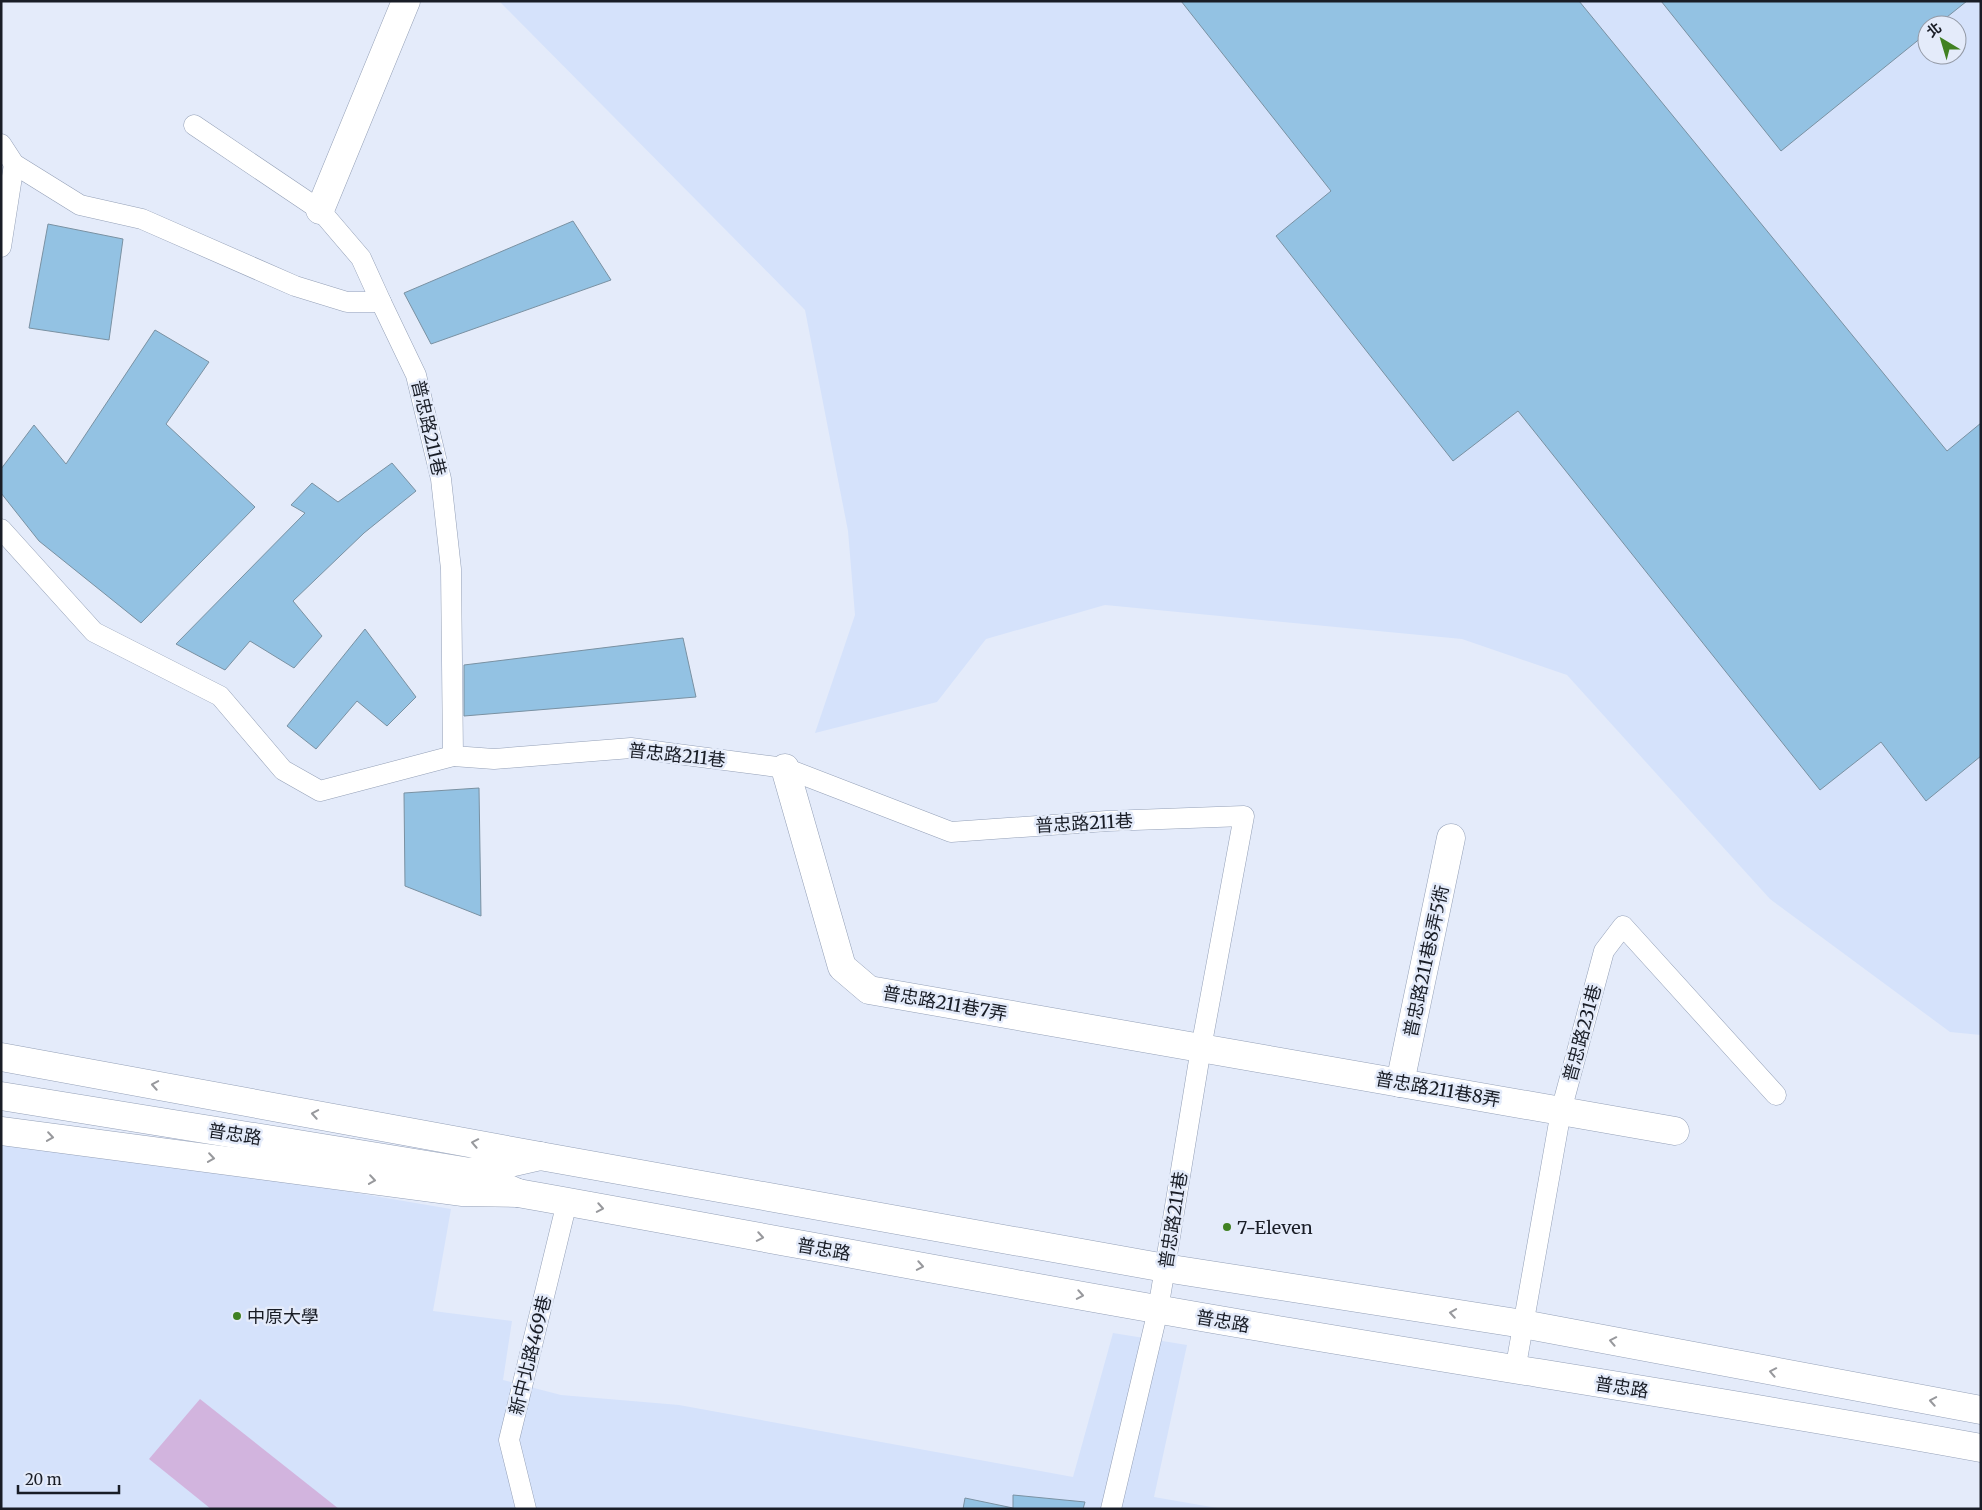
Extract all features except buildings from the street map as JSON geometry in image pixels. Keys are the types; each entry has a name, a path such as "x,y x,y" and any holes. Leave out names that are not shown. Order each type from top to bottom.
{"street":[{"path":"320,210 406,1"},
{"name":"普忠路211巷7弄","path":"785,768 842,967 869,990 1201,1048"},
{"name":"普忠路211巷8弄5衖","path":"1400,1083 1451,838"},
{"name":"普忠路211巷8弄","path":"1201,1048 1674,1132"},
{"path":"1,1057 540,1156"},
{"name":"普忠路","path":"1,1096 470,1172 518,1193 1158,1310 1515,1371 1780,1411 1981,1448"},
{"path":"1,1131 463,1192 518,1193"},
{"name":"普忠路","path":"470,1172 540,1156 1165,1268 1523,1324 1981,1410"}],"lane":[{"name":"普忠路211巷","path":"194,125 320,210 361,258 416,374 441,479 451,569 453,756 494,759 631,748 785,768 951,832 1107,821 1244,816 1201,1048 1158,1310 1111,1509"},
{"path":"1,144 14,164 80,205 142,218 295,286 347,302 381,302"},
{"path":"1,247 14,164"},
{"path":"1,529 94,632 220,696 283,770 320,791 453,756"},
{"name":"普忠路231巷","path":"1515,1371 1561,1111 1604,951 1623,926 1776,1095"},
{"name":"新中北路469巷","path":"526,1509 509,1440 567,1202"}],"shaded area":[{"path":"499,1 1981,1 1981,1035 1950,1032 1770,899 1567,675 1462,639 1105,605 986,639 937,702 815,733 855,615 848,531 805,310"},
{"name":"中原大學","path":"1,1133 451,1209 433,1311 512,1321 503,1380 561,1395 679,1405 1073,1477 1113,1333 1187,1345 1154,1497 1223,1509 1,1509"},
{"path":"200,1399 339,1509 211,1509 149,1459"}],"place":[{"name":"7-Eleven","path":"1227,1227"},
{"name":"中原大學","path":"237,1316"}]}
